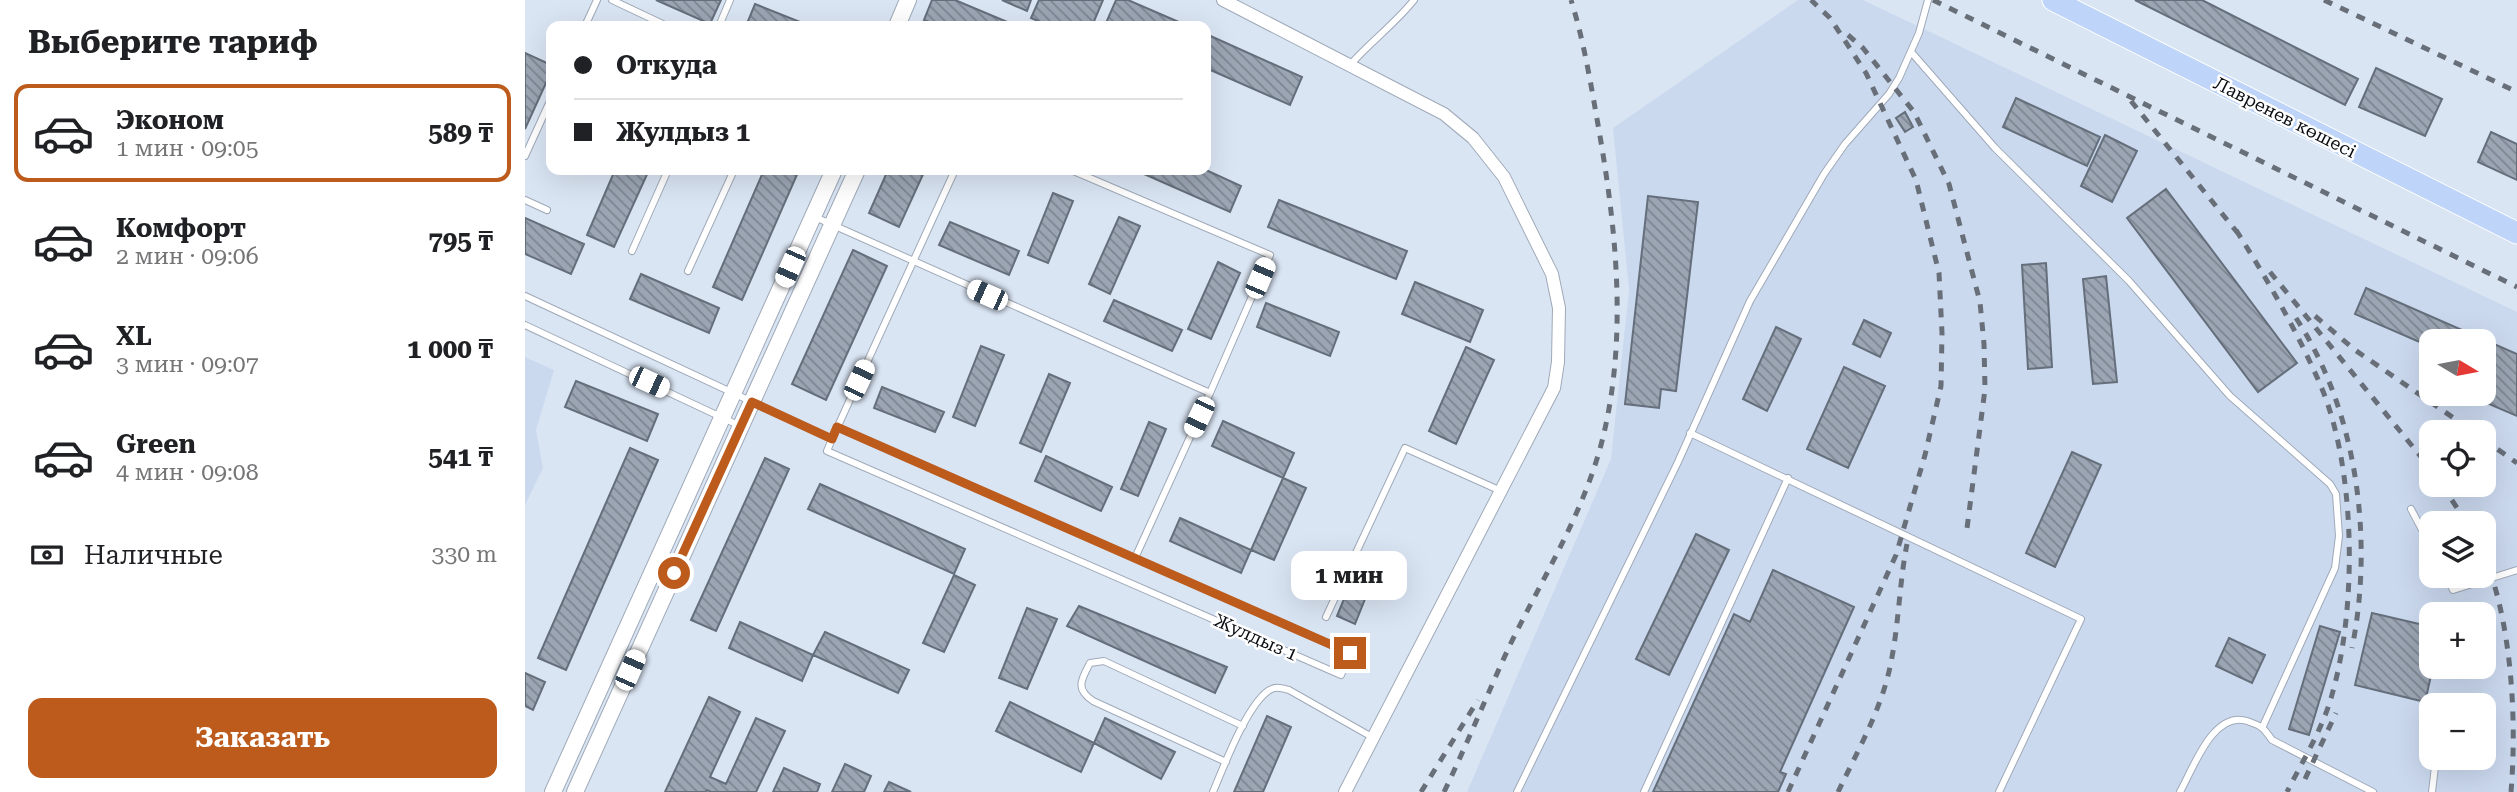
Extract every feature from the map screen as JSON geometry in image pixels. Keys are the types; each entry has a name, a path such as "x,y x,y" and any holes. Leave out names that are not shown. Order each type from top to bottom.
{"main road":[{"name":"Лавренев көшесі","path":"2053,0 2517,233"}],"street":[{"path":"1223,0 1444,114 1473,138 1504,177 1552,274 1559,308 1558,362 1554,388 1345,792"},
{"path":"899,21 907,1"},
{"path":"905,21 907,1"},
{"path":"553,792 832,175"},
{"path":"575,792 855,175"}],"lane":[{"path":"587,21 597,0"},
{"path":"612,0 656,21"},
{"path":"721,21 730,0"},
{"path":"1350,65 1414,0"},
{"path":"1517,792 1691,433 1749,301 1824,174 1845,144 1889,94 1912,53 1928,0"},
{"path":"1912,53 1995,148 2129,281 2231,396 2330,484 2336,494 2339,536 2335,568 2263,726"},
{"path":"525,156 546,110"},
{"path":"632,251 666,175"},
{"path":"688,271 732,175"},
{"path":"832,439 953,175"},
{"path":"1084,175 1270,255 1135,558"},
{"path":"525,200 547,210"},
{"path":"813,216 1210,393"},
{"name":"Жулдыз 1","path":"525,296 832,439 827,451 1341,675 1350,653 837,427"},
{"path":"525,325 740,427"},
{"path":"1691,433 2081,619 1999,792"},
{"path":"1326,617 1405,448 1501,491"},
{"path":"1644,792 1789,478"},
{"path":"2411,509 2419,524"},
{"path":"2496,577 2517,570"},
{"path":"1226,762 1084,696 1080,680 1090,663 1104,661 1244,726"},
{"path":"1213,792 1244,726 1259,700 1270,689 1280,687 1289,690 1374,738"},
{"path":"2180,792 2214,730 2226,722 2240,718 2263,726 2272,740 2373,792"},
{"path":"2432,792 2435,770"}],"shaded area":[{"path":"1798,0 1863,0 2517,312 2517,792 1467,792 1611,459 1629,290 1613,128"},
{"path":"525,357 554,370 536,430 543,468 525,505"}],"building":[{"path":"656,0 721,0 711,21 703,21"},
{"path":"932,0 955,0 1005,21 926,21 924,20"},
{"path":"1002,0 1031,0 1027,11"},
{"path":"1039,0 1103,0 1094,21 1038,21 1031,18"},
{"path":"1116,0 1128,0 1176,21 1107,21"},
{"path":"2135,0 2202,0 2358,79 2345,105"},
{"path":"755,4 798,21 748,21"},
{"path":"1211,36 1302,77 1290,105 1211,70"},
{"path":"525,53 546,63 546,83 525,129"},
{"path":"2376,68 2442,99 2425,136 2359,107"},
{"path":"2016,98 2100,137 2087,166 2003,127"},
{"path":"1905,112 1913,127 1905,132 1896,118"},
{"path":"2491,132 2517,144 2517,180 2478,162"},
{"path":"2105,135 2137,151 2112,202 2081,186"},
{"path":"1211,172 1241,186 1230,212 1146,175 1211,175"},
{"path":"613,175 647,175 614,247 587,235"},
{"path":"762,175 797,175 742,300 713,287"},
{"path":"886,175 923,175 899,227 869,213"},
{"path":"2166,189 2297,363 2258,392 2127,218"},
{"path":"1053,193 1073,201 1048,263 1028,255"},
{"path":"1648,196 1698,202 1676,391 1661,389 1659,408 1625,404"},
{"path":"1279,200 1407,251 1396,279 1268,227"},
{"path":"1119,217 1140,226 1110,294 1089,284"},
{"path":"525,218 584,244 571,274 525,254"},
{"path":"950,222 1019,251 1009,275 939,245"},
{"path":"853,250 887,266 826,400 792,384"},
{"path":"1218,262 1240,273 1211,339 1188,329"},
{"path":"2046,263 2052,367 2028,369 2022,265"},
{"path":"641,274 719,308 709,333 630,299"},
{"path":"2106,276 2117,382 2093,384 2083,279"},
{"path":"1415,282 1483,310 1470,342 1402,314"},
{"path":"2366,288 2460,329 2419,329 2419,342 2355,314"},
{"path":"1114,300 1182,330 1172,351 1104,321"},
{"path":"1266,303 1339,332 1330,356 1257,327"},
{"path":"1864,320 1891,333 1880,357 1853,344"},
{"path":"1776,327 1801,339 1767,411 1743,399"},
{"path":"2496,345 2517,354 2517,416 2494,406 2496,406"},
{"path":"981,346 1004,355 975,426 953,417"},
{"path":"1466,347 1494,360 1456,444 1429,431"},
{"path":"1844,367 1885,386 1848,468 1807,449"},
{"path":"1049,374 1070,383 1041,452 1020,443"},
{"path":"576,381 658,414 647,441 565,407"},
{"path":"882,387 944,412 935,432 874,408"},
{"path":"1223,421 1294,453 1283,478 1212,446"},
{"path":"1149,422 1166,429 1138,496 1121,489"},
{"path":"630,448 658,460 566,670 538,658"},
{"path":"2072,452 2101,465 2055,567 2026,553"},
{"path":"1046,456 1112,487 1101,511 1035,481"},
{"path":"765,458 789,469 716,631 691,620"},
{"path":"1283,478 1306,488 1274,560 1251,550"},
{"path":"820,484 965,549 954,574 808,509"},
{"path":"1180,518 1251,550 1241,573 1170,541"},
{"path":"1696,534 1729,550 1669,675 1636,659"},
{"path":"1773,570 1854,607 1780,772 1786,774 1778,792 1653,792 1734,614 1750,622"},
{"path":"954,575 975,585 944,652 923,643"},
{"path":"1353,577 1371,584 1355,624 1337,616"},
{"path":"1079,606 1227,667 1215,693 1067,626"},
{"path":"1027,608 1057,619 1027,689 999,678"},
{"path":"2372,613 2419,624 2419,679 2430,679 2427,693 2419,693 2419,701 2355,685"},
{"path":"740,622 813,655 802,681 729,648"},
{"path":"2320,626 2340,632 2309,735 2289,729"},
{"path":"825,632 909,670 898,693 813,655"},
{"path":"2229,638 2265,655 2252,683 2216,666"},
{"path":"525,673 545,682 533,710 525,706"},
{"path":"709,697 740,712 710,777 726,784 756,718 785,731 756,792 665,792"},
{"path":"1010,702 1094,743 1081,772 996,731"},
{"path":"1267,716 1291,727 1263,792 1234,792"},
{"path":"1105,718 1175,752 1161,779 1094,743"},
{"path":"845,764 871,776 864,792 832,792"},
{"path":"784,768 820,784 817,792 773,792"},
{"path":"889,782 911,792 884,792"}],"railway":[{"path":"1444,792 1509,647 1583,497 1601,445 1610,405 1617,323 1614,241 1592,89 1571,0"},
{"path":"1788,792 1896,555 1925,455 1941,386 1939,273 1916,180 1866,73 1830,18 1811,0"},
{"path":"1933,0 2517,287"},
{"path":"2324,0 2517,92"},
{"path":"1848,35 1863,48 1914,112 1949,184 1980,302 1985,389 1966,536"},
{"path":"2131,101 2241,237"},
{"path":"2236,230 2302,344 2320,384 2332,417 2341,455 2346,495 2349,578 2341,657 2324,717 2287,792"},
{"path":"2270,272 2419,454"},
{"path":"2315,316 2355,350 2457,420"},
{"path":"2296,318 2317,354 2334,393 2355,477 2361,564 2352,648"},
{"path":"2496,448 2517,463"},
{"path":"2450,497 2459,511"},
{"path":"1838,792 1868,731 1886,683 1907,544"},
{"path":"2495,588 2510,671 2513,734 2511,792"},
{"path":"1421,792 1478,700"},
{"path":"2305,779 2336,713"}],"route":[{"path":"674,573 752,402 832,439 837,427 1350,653"}]}
